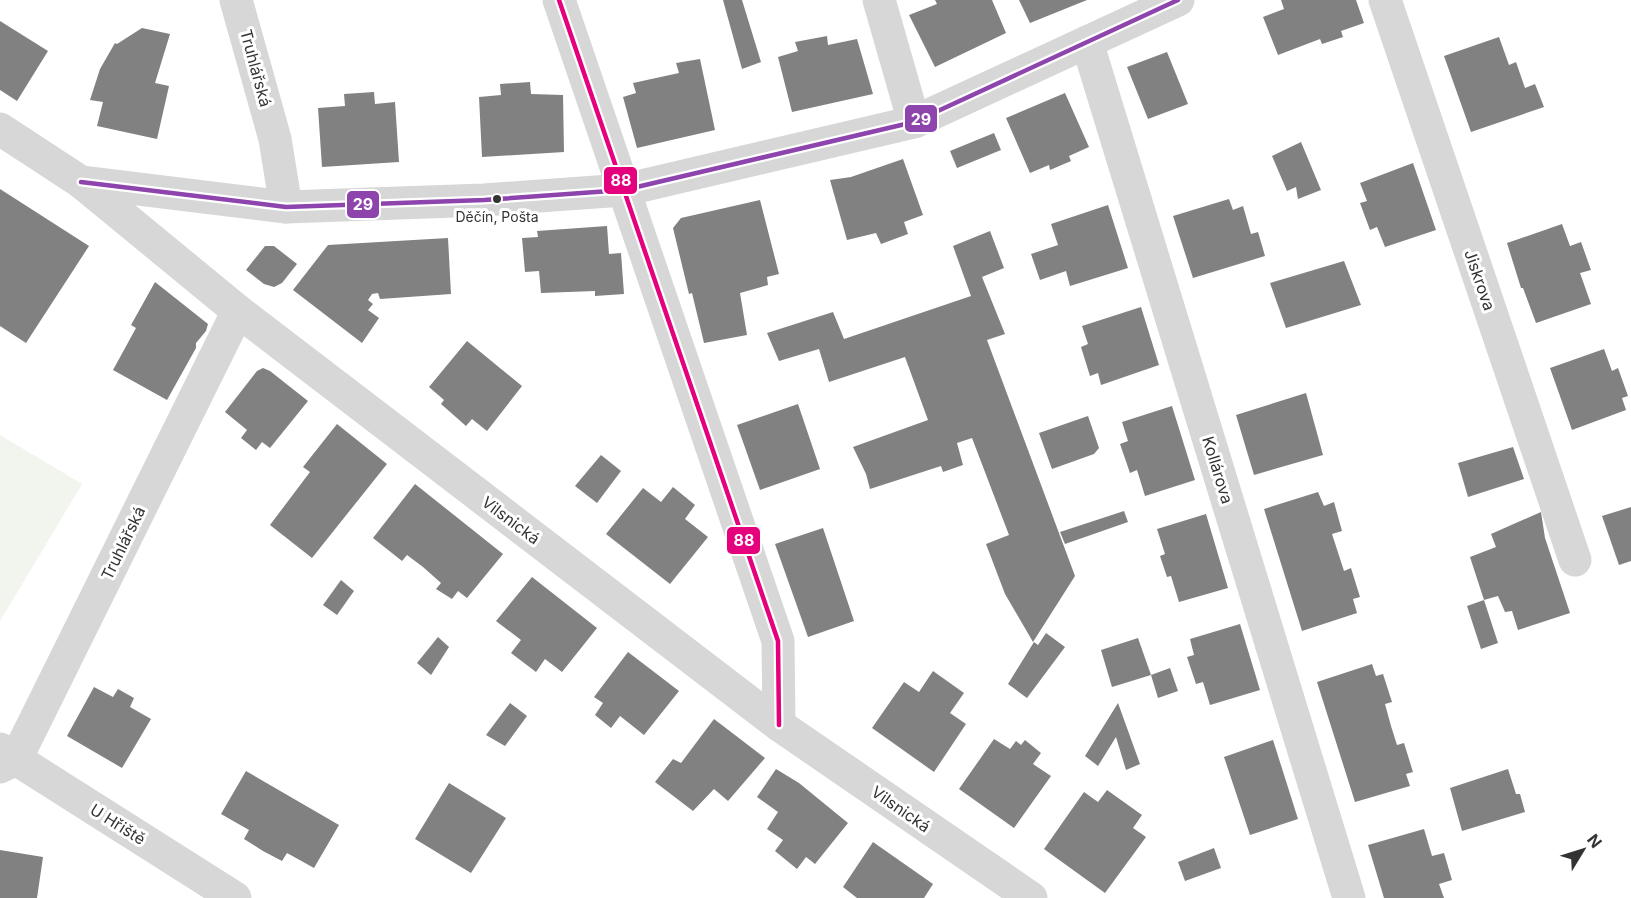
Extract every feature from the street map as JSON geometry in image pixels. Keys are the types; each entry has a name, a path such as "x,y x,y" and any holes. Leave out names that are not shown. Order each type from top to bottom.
{"street":[{"name":"Truhlářská","path":"236,0 275,140 286,207"},
{"path":"559,0 778,641 779,725"},
{"path":"879,0 914,122"},
{"path":"81,182 286,207 484,200 624,190 914,122 1178,0"},
{"name":"Jiskrova","path":"1385,0 1575,560"},
{"name":"Kollárova","path":"1087,42 1349,898"},
{"name":"Vilsnická","path":"0,129 81,182 238,311 779,725 1031,898"},
{"name":"Truhlářská","path":"5,759 238,311"},
{"name":"U Hřiště","path":"5,759 235,898"}],"shaded area":[{"path":"0,435 82,484 0,621"}],"building":[{"path":"723,0 742,0 761,62 742,69"},
{"path":"935,0 992,0 1006,33 935,67 909,15 937,4"},
{"path":"1019,0 1087,0 1030,23"},
{"path":"1281,0 1356,0 1364,23 1341,31 1343,37 1322,44 1320,39 1278,55 1263,17 1284,9"},
{"path":"0,21 48,51 17,101 0,90"},
{"path":"142,28 170,34 155,83 169,86 157,139 97,126 103,102 90,100 100,69 115,43 117,44"},
{"path":"827,36 828,45 857,39 873,94 792,112 778,57 798,51 795,42"},
{"path":"1499,37 1509,65 1516,62 1525,88 1535,84 1544,107 1471,132 1444,56"},
{"path":"1167,52 1188,104 1148,119 1127,67"},
{"path":"700,59 715,130 637,148 623,97 636,93 633,83 679,73 676,63"},
{"path":"530,82 531,94 563,95 564,152 482,157 479,97 501,95 500,84"},
{"path":"374,92 375,104 395,102 399,162 322,167 318,108 345,106 344,94"},
{"path":"1065,93 1089,147 1069,156 1071,161 1050,170 1049,165 1030,173 1006,118"},
{"path":"994,133 1001,150 957,168 950,151"},
{"path":"1301,142 1321,190 1298,199 1296,187 1287,191 1272,156"},
{"path":"903,159 923,215 904,222 908,234 881,244 876,233 847,240 830,180 851,177"},
{"path":"1413,163 1436,230 1385,247 1377,227 1370,230 1360,203 1367,201 1360,183"},
{"path":"0,189 89,246 26,343 0,326"},
{"path":"1229,199 1233,210 1243,206 1251,234 1258,232 1265,256 1193,278 1173,216"},
{"path":"760,200 779,274 767,277 768,285 740,293 747,335 704,343 673,228 681,218"},
{"path":"1108,205 1128,268 1070,286 1066,271 1040,280 1031,254 1058,245 1051,224"},
{"path":"1562,224 1570,246 1581,242 1591,270 1580,273 1591,304 1536,323 1523,288 1521,288 1507,243"},
{"path":"607,226 609,254 621,253 624,294 595,296 595,291 541,293 539,271 525,272 522,238 538,237 537,231"},
{"path":"990,231 1004,268 982,277 1005,334 987,340 1075,576 1033,642 1005,594 986,544 1009,535 972,438 957,443 963,465 943,472 941,466 870,489 866,474 853,447 928,420 905,357 829,382 819,349 779,361 767,333 833,312 844,339 971,296 953,246"},
{"path":"448,238 451,294 380,299 378,293 372,294 368,300 373,304 368,310 379,318 362,343 293,290 328,245"},
{"path":"265,246 274,246 297,264 282,283 274,287 264,284 246,270"},
{"path":"1344,261 1361,305 1286,328 1270,283"},
{"path":"155,282 208,324 167,400 113,370 136,328 131,325"},
{"path":"1141,307 1159,365 1101,385 1098,373 1090,376 1081,347 1088,344 1082,326"},
{"path":"467,341 522,386 487,431 472,419 466,426 441,404 444,400 429,387"},
{"path":"1604,349 1612,371 1618,368 1628,396 1622,398 1626,410 1572,430 1550,368"},
{"path":"263,368 308,401 270,448 262,442 256,450 241,438 247,430 225,412 257,371"},
{"path":"1306,393 1323,455 1254,475 1236,415"},
{"path":"798,404 820,469 760,490 737,425"},
{"path":"1172,406 1195,480 1145,496 1137,470 1130,473 1120,444 1128,441 1122,422"},
{"path":"1088,416 1099,448 1094,454 1052,469 1039,433"},
{"path":"337,424 387,464 312,558 270,525 310,472 303,467"},
{"path":"1513,447 1524,479 1468,497 1458,463"},
{"path":"601,455 621,471 597,503 575,486"},
{"path":"415,484 503,554 467,598 458,591 452,599 436,589 441,583 423,567 407,555 402,561 373,538"},
{"path":"673,487 695,505 685,519 708,537 670,584 606,534 643,488 661,502"},
{"path":"1318,492 1324,506 1334,502 1342,531 1332,534 1344,571 1351,568 1360,597 1353,599 1357,613 1302,631 1264,509"},
{"path":"1631,507 1631,561 1619,565 1602,516"},
{"path":"1124,511 1128,522 1065,544 1060,532"},
{"path":"1541,512 1545,538 1570,613 1518,630 1512,611 1505,612 1498,596 1484,600 1470,557 1496,547 1491,534"},
{"path":"1206,514 1228,588 1179,602 1171,576 1167,577 1160,556 1165,554 1157,529"},
{"path":"823,528 854,621 808,637 775,544"},
{"path":"532,577 597,628 562,672 545,659 536,672 511,653 521,640 496,621"},
{"path":"341,580 354,591 337,615 323,605"},
{"path":"1484,600 1498,643 1481,649 1467,606"},
{"path":"1240,624 1260,690 1210,705 1203,682 1196,684 1187,657 1194,655 1190,639"},
{"path":"1046,633 1065,647 1027,698 1008,684 1034,642 1038,645"},
{"path":"438,637 449,647 431,675 417,663"},
{"path":"1138,638 1151,675 1112,687 1101,650"},
{"path":"628,652 679,691 644,735 620,716 611,728 595,715 603,703 594,697"},
{"path":"1372,664 1376,676 1383,674 1392,702 1385,704 1391,726 1397,745 1404,743 1413,772 1406,774 1410,786 1355,802 1317,682"},
{"path":"1170,668 1178,691 1158,698 1151,675"},
{"path":"933,671 964,693 950,713 966,724 934,772 872,728 904,682 919,692"},
{"path":"94,687 113,697 118,689 134,698 130,707 151,719 122,768 67,736"},
{"path":"510,703 527,716 505,746 486,735"},
{"path":"1118,703 1140,764 1126,770 1116,737 1098,766 1085,756"},
{"path":"714,719 765,758 728,801 714,789 693,811 655,782 673,759 681,763"},
{"path":"994,739 1010,749 1016,741 1021,745 1025,740 1041,753 1033,764 1051,776 1014,828 959,789"},
{"path":"1273,740 1298,819 1250,835 1224,757"},
{"path":"776,769 799,783 848,823 815,864 806,857 797,869 775,851 783,840 767,829 778,812 757,797"},
{"path":"1508,769 1516,794 1520,794 1525,812 1462,831 1450,788"},
{"path":"246,771 339,825 314,868 287,853 282,861 263,851 244,839 249,830 221,814"},
{"path":"449,783 506,818 471,873 415,839"},
{"path":"1107,790 1142,815 1133,828 1146,837 1105,893 1044,849 1084,792 1098,802"},
{"path":"1424,829 1432,856 1444,853 1452,880 1439,884 1444,898 1384,898 1368,845"},
{"path":"873,842 933,884 924,898 857,898 843,887"},
{"path":"1214,848 1221,868 1185,881 1178,862"},
{"path":"0,850 43,857 37,898 0,898"}],"transit line":[{"name":"88","path":"559,0 778,641 779,725"},
{"name":"29","path":"81,182 286,207 484,200 624,190 914,122 1178,0"}],"place":[{"name":"Děčín, Pošta","path":"497,199"}]}
